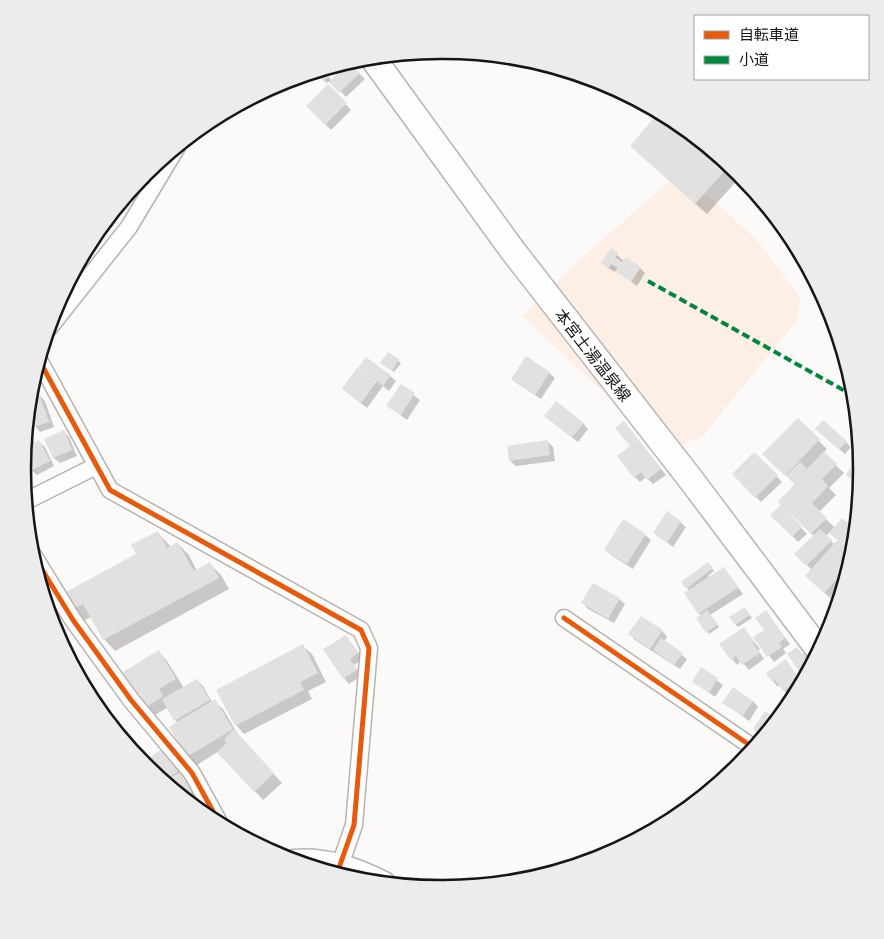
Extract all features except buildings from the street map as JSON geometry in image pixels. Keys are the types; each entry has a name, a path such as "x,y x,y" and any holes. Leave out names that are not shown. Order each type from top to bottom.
{"main road":[{"name":"本宮土湯温泉線","path":"377,64 514,251 692,481 814,643"}],"street":[{"path":"65,309 130,227 166,166"},
{"path":"44,369 110,490 361,630 368,648 355,815 354,825 340,865"},
{"path":"32,498 96,466"},
{"path":"44,573 79,628 131,700 192,773 212,810"},
{"path":"564,618 748,744"},
{"path":"320,861 351,869"}],"shaded area":[{"path":"681,171 754,237 801,298 797,320 703,436 669,450 522,316 578,261"}],"marked path":[{"path":"648,281 845,391"}],"cycle path":[{"path":"44,369 110,490 361,630 369,648 354,825 340,865"},
{"path":"44,573 73,620 131,700 192,773 212,810"},
{"path":"564,618 748,744"}]}
